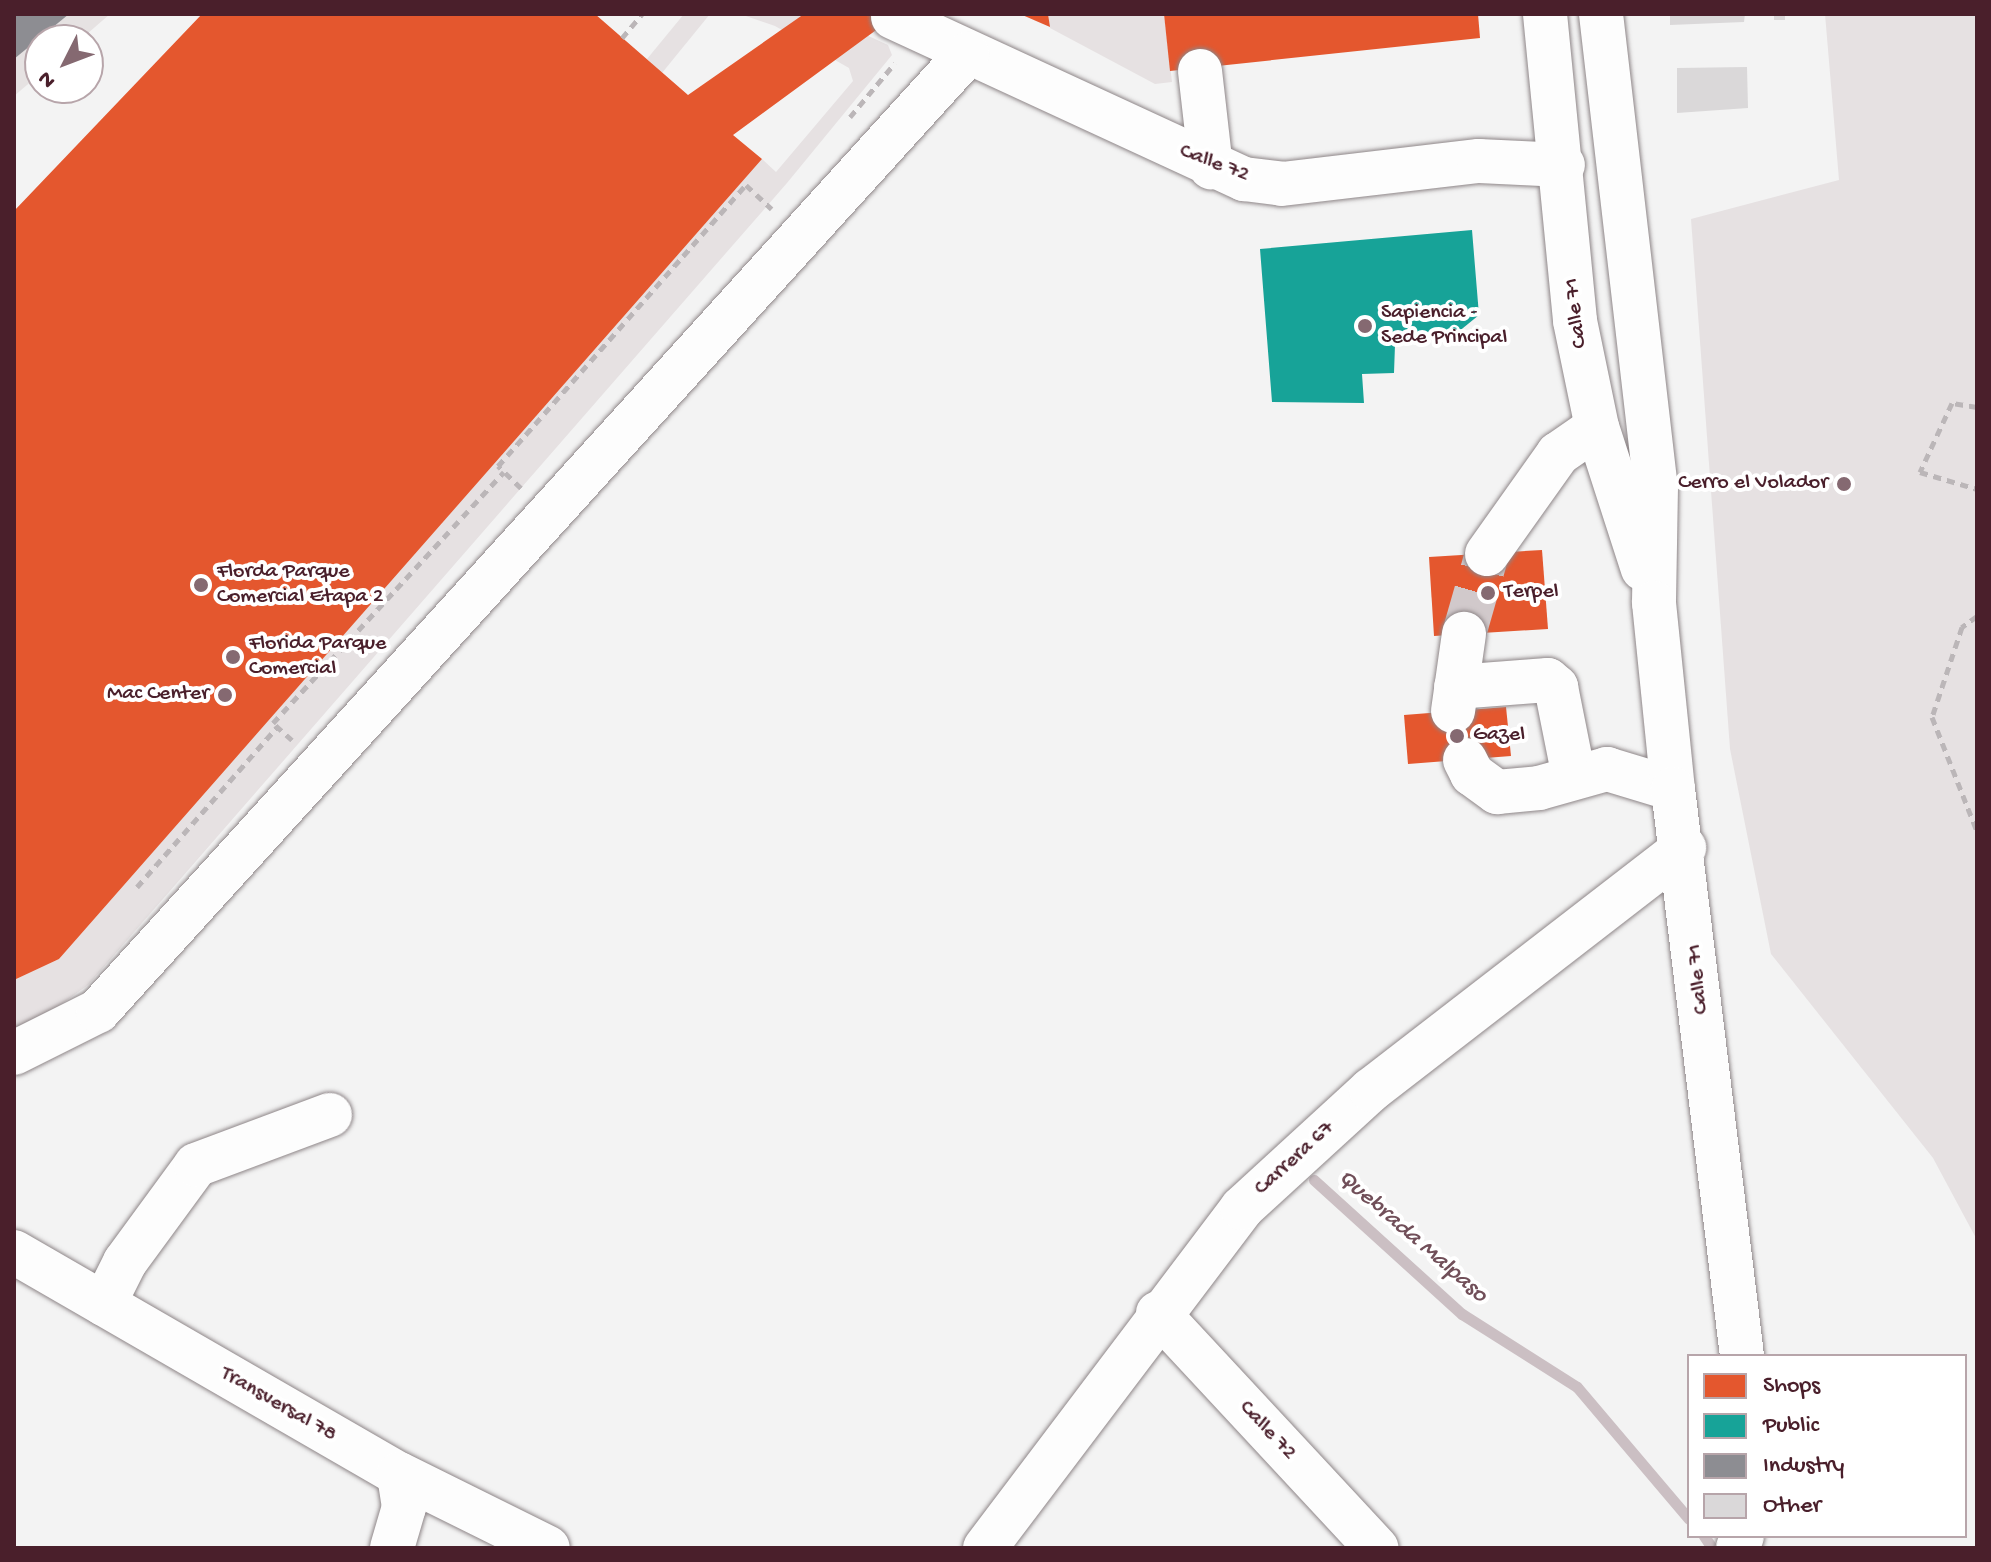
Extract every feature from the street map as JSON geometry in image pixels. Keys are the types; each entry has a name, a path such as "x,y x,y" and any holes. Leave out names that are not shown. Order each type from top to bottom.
{"main road":[{"name":"Calle 71","path":"1545,14 1563,165 1575,321 1597,427 1654,603"},
{"name":"Calle 71","path":"1601,14 1656,487 1654,603 1673,789 1684,848 1742,1354"},
{"name":"Calle 72","path":"893,17 1211,167 1282,184 1479,161 1563,165"},
{"path":"14,1053 98,1011 967,54"},
{"path":"1200,71 1211,167"},
{"path":"1563,165 1620,197"},
{"path":"1487,554 1526,493 1558,454 1597,427"},
{"path":"1464,634 1454,699 1548,680 1556,687 1577,776"},
{"path":"1465,760 1472,774 1497,792 1539,788 1607,769 1631,773 1673,789"},
{"name":"Carrera 67","path":"985,1548 1158,1313 1242,1208 1371,1090 1684,848"},
{"path":"104,1304 125,1262 196,1165 330,1115"},
{"name":"Transversal 78","path":"14,1252 399,1474 548,1548"},
{"name":"Calle 72","path":"1158,1313 1376,1548"},
{"path":"392,1548 404,1507 399,1474"}],"path":[{"path":"622,38 642,14"},
{"path":"527,495 498,466 746,185 773,209"},
{"path":"1977,407 1952,403 1920,472 1977,489"},
{"path":"137,887 275,725 504,472"},
{"path":"1977,616 1962,627 1932,717 1977,831"}],"shaded area":[{"path":"14,14 110,14 98,24 24,24 24,88 14,96"},
{"path":"684,14 710,14 662,73 647,59"},
{"path":"740,14 821,14 888,45 892,55 787,183 88,985 36,1022 14,1028 14,980 59,959 762,159 776,172 853,81 849,68 775,26"},
{"path":"1048,14 1164,14 1172,82 1155,84 1050,28"},
{"name":"Cerro el Volador","path":"1825,14 1977,14 1977,1240 1933,1158 1771,954 1730,749 1691,219 1839,180"}],"building: Shops":[{"name":"Florida Parque Comercial","path":"202,14 595,14 688,95 804,14 898,14 733,135 762,159 59,959 14,980 14,211"},
{"path":"1020,14 1048,14 1050,27"},
{"path":"1164,14 1478,14 1480,38 1170,71"},
{"name":"Terpel","path":"1542,550 1548,629 1434,636 1429,557"},
{"name":"Gazel","path":"1506,707 1511,756 1408,764 1404,715"}],"building: Public":[{"name":"Sapiencia - Sede Principal","path":"1472,230 1479,315 1452,337 1395,345 1394,373 1362,374 1364,403 1272,402 1260,249"}],"building: Industry":[{"path":"14,14 69,14 57,24 24,24 24,51 14,59"}],"building: Other":[{"path":"1670,14 1745,14 1744,22 1670,25"},
{"path":"1774,14 1785,14 1785,20 1774,20"},
{"path":"1747,67 1748,108 1677,113 1677,68"}],"waterway":[{"name":"Quebrada Malpaso","path":"1314,1180 1462,1314 1577,1387 1687,1517"},
{"name":"Quebrada Malpaso","path":"1705,1538 1712,1548"}],"tunnel":[{"path":"1464,634 1487,554"}],"place":[{"name":"Sapiencia - Sede Principal","path":"1365,326"},
{"name":"Cerro el Volador","path":"1844,484"},
{"name":"Florda Parque Comercial Etapa 2","path":"201,585"},
{"name":"Terpel","path":"1488,593"},
{"name":"Florida Parque Comercial","path":"233,657"},
{"name":"Mac Center","path":"225,695"},
{"name":"Gazel","path":"1457,736"}]}
